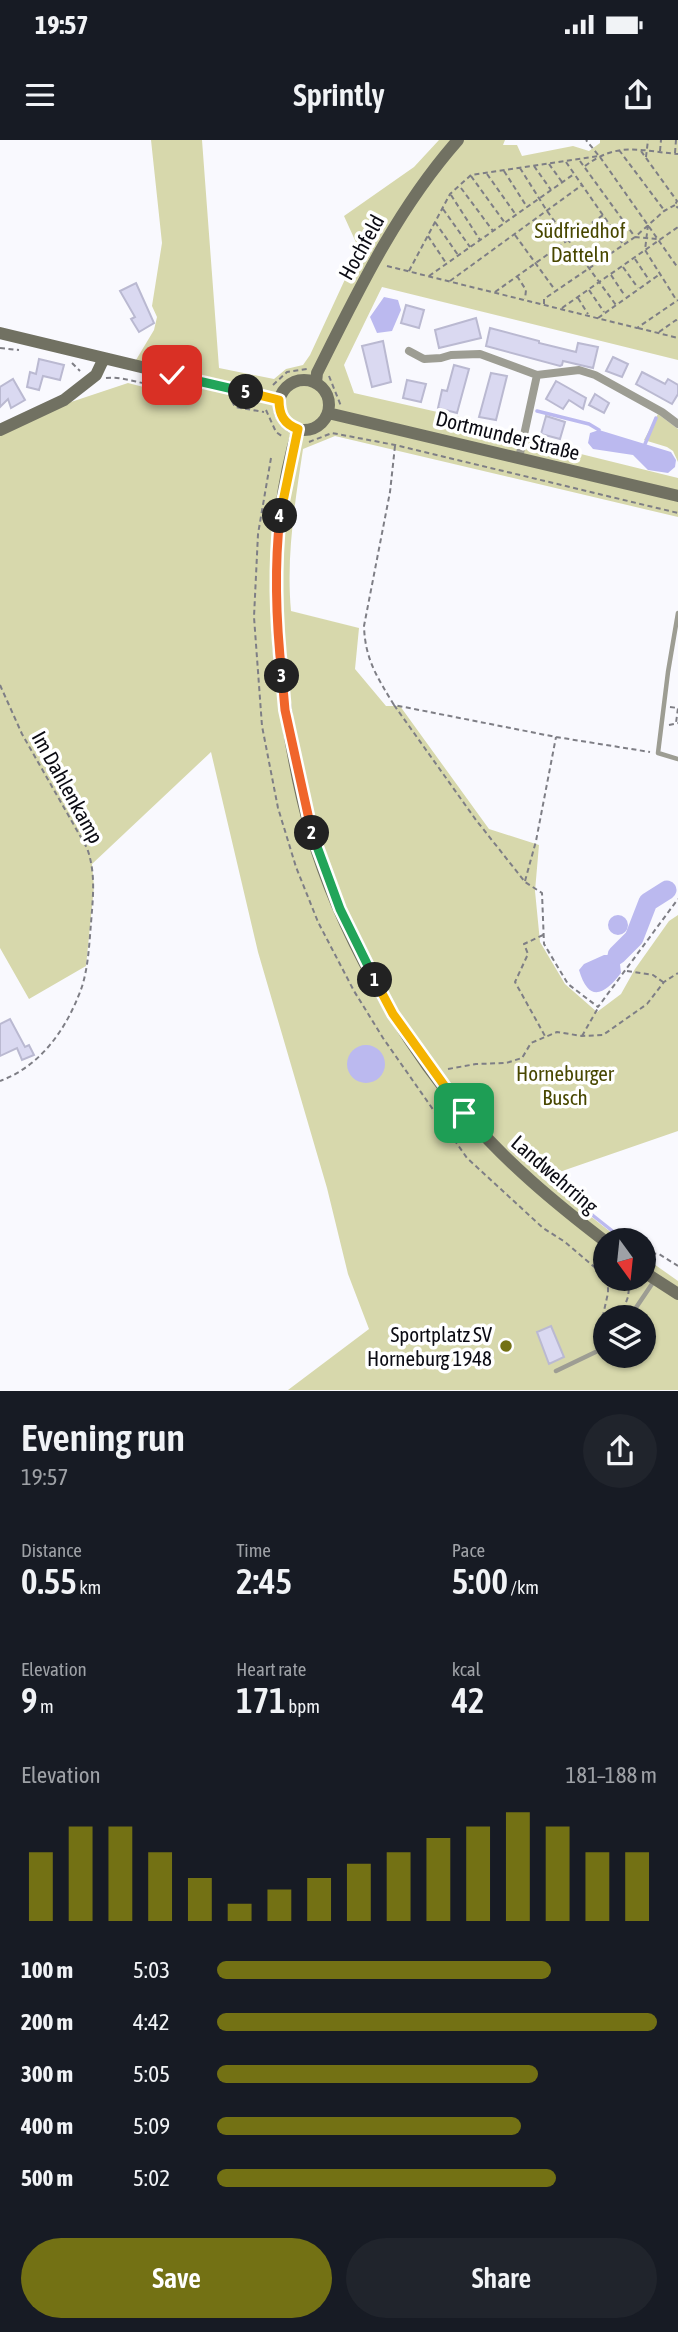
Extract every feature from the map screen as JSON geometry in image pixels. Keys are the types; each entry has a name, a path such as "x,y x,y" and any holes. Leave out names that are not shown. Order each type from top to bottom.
{"main road":[{"name":"Hochfeld","path":"316,383 317,373 366,275 396,223 428,173 457,140"},
{"path":"0,333 104,358 168,380 227,393 279,400"},
{"path":"0,430 64,400 96,375 104,358"},
{"path":"309,380 316,383 327,396 328,413 313,429 298,429 285,421 279,408 279,400 293,382 309,380"},
{"name":"Dortmunder Straße","path":"328,413 678,496"},
{"name":"Landwehrring","path":"298,429 282,501 276,550 277,636 285,710 297,770 323,866 360,952 393,1014 434,1073 464,1113 499,1151 540,1191 593,1232"},
{"path":"656,1280 678,1294"}],"street":[{"path":"409,351 424,359 480,354 537,375 579,370 596,374 678,424"},
{"path":"519,458 537,375"}],"lane":[{"path":"678,613 657,753 678,759"},
{"path":"556,1371 593,1353"}],"path":[{"path":"586,140 678,268"},
{"path":"646,158 648,140"},
{"path":"660,152 661,140"},
{"path":"409,272 450,194 471,175 599,156 619,149 676,154 676,140"},
{"path":"619,149 664,211"},
{"path":"544,305 544,299 635,237 664,211 677,206 677,199 640,150"},
{"path":"584,166 599,156"},
{"path":"579,159 635,237 659,239"},
{"path":"565,161 623,245"},
{"path":"548,163 563,183"},
{"path":"533,165 552,191"},
{"path":"520,167 547,211 616,305"},
{"path":"503,169 528,208"},
{"path":"486,172 516,216"},
{"path":"428,277 575,174"},
{"path":"471,175 505,224"},
{"path":"449,282 582,185"},
{"path":"460,186 494,232"},
{"path":"450,194 481,240"},
{"path":"442,208 470,248"},
{"path":"494,293 603,215"},
{"path":"435,221 458,256"},
{"path":"637,328 678,301 645,250 648,225"},
{"path":"561,309 678,226"},
{"path":"427,234 447,264"},
{"path":"514,235 556,291"},
{"path":"634,258 650,281"},
{"path":"381,264 678,338"},
{"path":"622,266 638,289"},
{"path":"611,274 626,298"},
{"path":"598,318 660,274"},
{"path":"517,276 526,290 525,300"},
{"path":"588,290 605,313"},
{"path":"577,297 589,316"},
{"path":"658,333 676,320 678,323"},
{"path":"0,348 22,351"},
{"path":"68,362 75,364 80,371 109,378 115,376 155,385 168,380"},
{"path":"227,393 235,407 265,412"},
{"path":"332,433 395,445 678,513"},
{"path":"395,445 390,492 363,626 364,646 372,669 394,705 476,820 525,882 542,893 544,944 568,984 598,1007"},
{"name":"Im Dahlenkamp","path":"0,685 22,734 87,848 92,864 94,888 86,966 79,996 45,1053 24,1070 0,1081"},
{"path":"394,705 556,737 657,753"},
{"path":"676,723 678,708"},
{"path":"525,882 536,841 556,737"},
{"path":"582,1036 598,1007 678,900"},
{"path":"544,934 524,944 528,954 515,982 545,1037"},
{"path":"626,971 653,975 664,982"},
{"path":"448,1069 506,1063 522,1058 531,1043 557,1032 582,1036 603,1035 647,1004 664,982 678,973"},
{"path":"403,1069 467,1158 542,1227 593,1266"},
{"path":"656,1254 678,1266"}],"green space":[{"path":"151,140 202,140 219,368 274,379 286,369 303,365 310,355 359,249 344,216 414,167 439,140 505,140 503,145 517,145 522,156 573,146 589,151 600,143 600,140 678,140 678,360 382,287 344,365 354,393 477,421 496,432 512,437 678,478 678,517 335,436 303,449 292,530 290,590 291,611 359,628 355,669 386,706 400,706 489,829 539,845 535,891 540,942 565,984 597,1012 621,994 669,921 678,915 678,1131 542,1178 605,1228 593,1228 593,1292 656,1292 656,1265 678,1281 678,1390 288,1390 369,1329 348,1274 327,1188 258,952 211,752 92,864 94,887 86,966 29,999 0,948 0,430 23,418 128,383 167,393 170,374 133,365 154,330 157,317 152,306 162,243"},
{"path":"658,414 678,429 678,462 673,451 667,447 644,440"}],"water":[{"path":"384,297 398,300 401,310 392,331 377,333 370,317"},
{"path":"599,430 671,452 676,460 675,467 668,473 648,470 633,455 593,449 588,443 590,433"},
{"path":"614,915 622,915 628,925 622,935 614,935 608,929 608,921"},
{"path":"604,955 619,955 621,973 603,990 592,991 583,981 579,970 584,964"},
{"path":"366,1045 379,1051 385,1064 379,1077 366,1083 353,1077 347,1064 353,1051"}],"building":[{"path":"136,283 154,323 139,332 131,319 135,317 120,291"},
{"path":"406,305 424,310 419,328 401,323"},
{"path":"476,318 481,338 439,348 435,330"},
{"path":"490,328 576,352 578,343 598,347 593,368 563,361 560,366 486,346"},
{"path":"383,341 391,382 372,387 362,346"},
{"path":"613,357 628,364 622,377 606,371"},
{"path":"39,359 64,365 60,380 43,376 39,390 27,387 30,372 36,374"},
{"path":"454,365 469,369 457,413 438,408 442,390 447,391"},
{"path":"642,372 665,384 668,379 678,385 678,394 672,404 636,384"},
{"path":"491,373 507,376 496,420 479,417"},
{"path":"13,379 25,400 11,408 8,399 0,407 0,387"},
{"path":"407,380 426,384 421,402 403,398"},
{"path":"556,381 586,398 583,409 569,400 563,409 546,399"},
{"path":"595,394 609,403 604,413 589,405"},
{"path":"546,416 565,422 560,439 541,434"},
{"path":"10,1019 25,1047 29,1045 34,1055 22,1060 17,1048 0,1056 0,1024"},
{"path":"551,1326 564,1357 549,1364 537,1332"}],"waterway":[{"path":"537,411 589,424 599,430"},
{"path":"645,444 656,418"},
{"path":"617,955 634,938 648,902 667,890"},
{"path":"523,1150 609,1228"}],"place":[{"name":"Sportplatz SV Horneburg 1948","path":"506,1346"}],"route":[{"path":"172,375 279,400 281,415 290,426 298,429 282,501 276,550 276,594 277,636 285,710 299,782 323,866 360,952 393,1014 464,1113"}],"park label":[{"name":"Südfriedhof Datteln","path":"580,242"},
{"name":"Horneburger Busch","path":"565,1085"}]}
